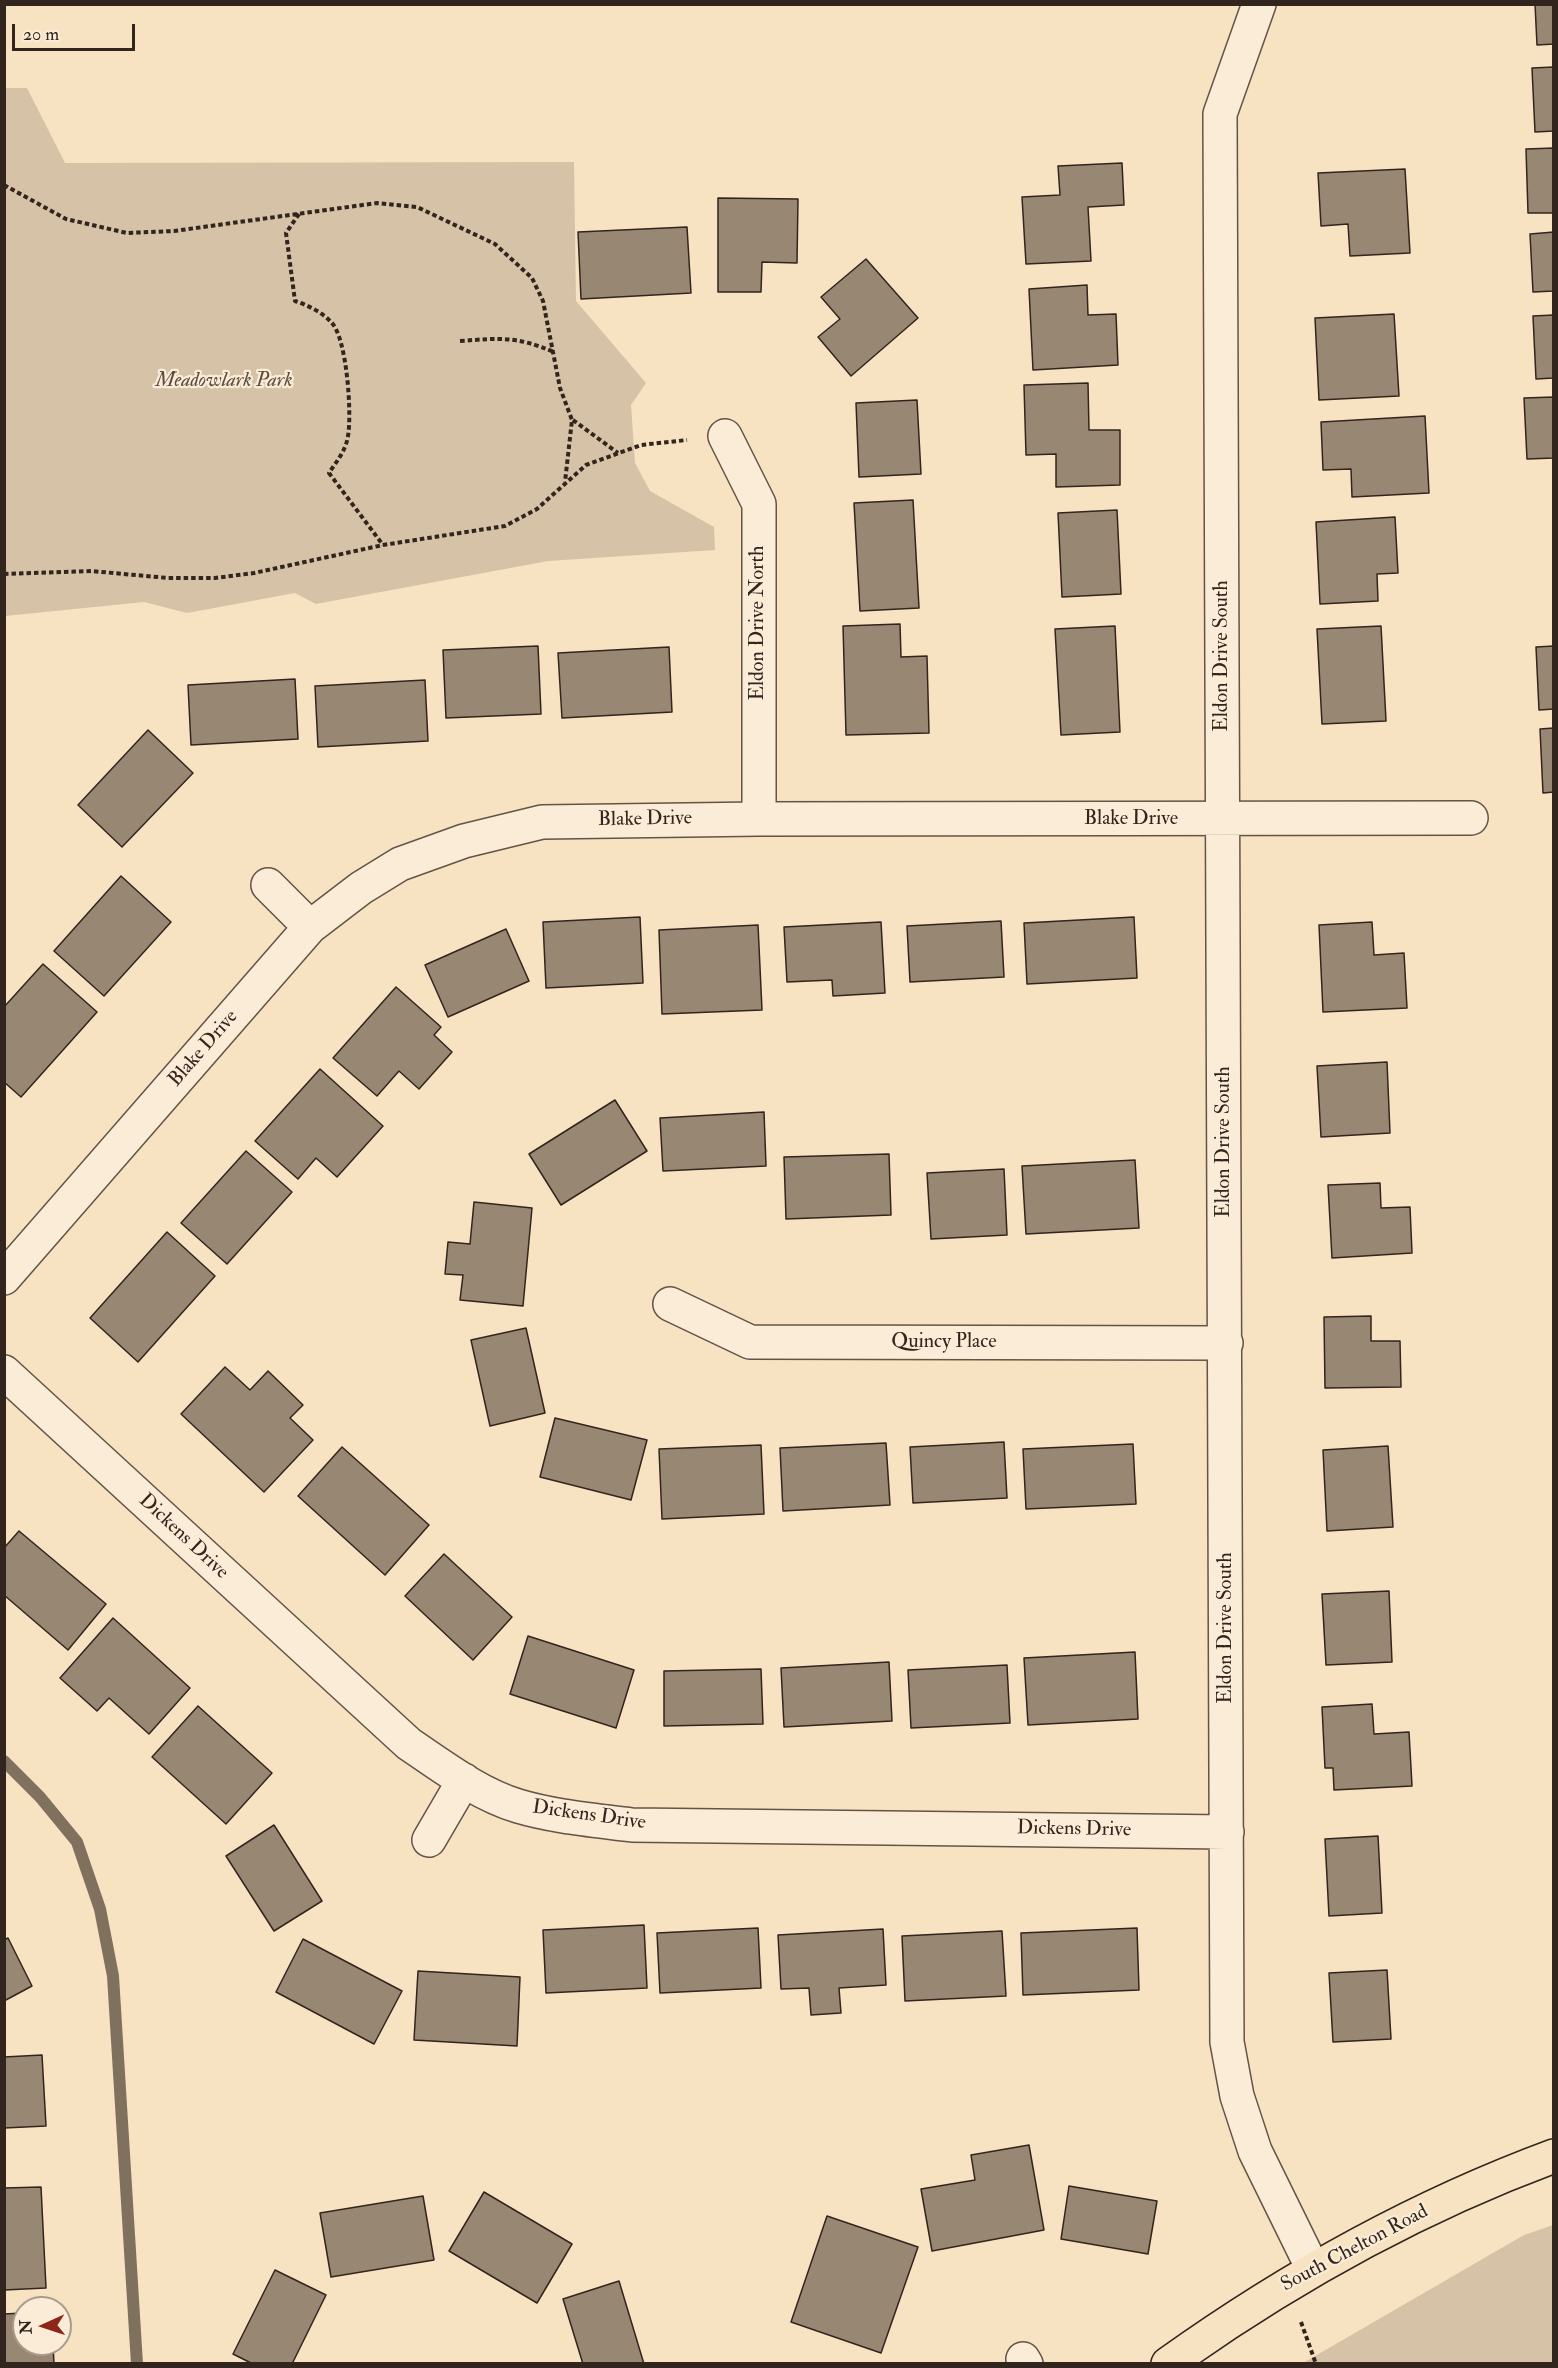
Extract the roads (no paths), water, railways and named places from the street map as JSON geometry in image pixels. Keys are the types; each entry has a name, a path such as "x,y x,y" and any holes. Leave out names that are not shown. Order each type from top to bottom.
{"main road":[{"name":"South Chelton Road","path":"1168,2364 1238,2314 1313,2269 1420,2213 1554,2156"}],"street":[{"name":"Eldon Drive South","path":"1259,4 1220,114 1227,2042 1237,2096 1263,2169 1313,2269"},
{"name":"Eldon Drive North","path":"725,436 759,504 759,819"},
{"name":"Blake Drive","path":"4,1278 310,927 361,888 400,864 464,841 542,822 759,819 1470,818"},
{"path":"268,885 310,927"},
{"name":"Quincy Place","path":"670,1304 750,1342 1226,1344"},
{"name":"Dickens Drive","path":"4,1372 409,1744 464,1780 516,1806 567,1817 632,1825 1227,1832"},
{"path":"429,1840 464,1780"}],"waterway":[{"path":"4,1761 40,1797 77,1842 100,1909 113,1976 137,2364"}],"park label":[{"name":"Meadowlark Park","path":"224,382"}]}
